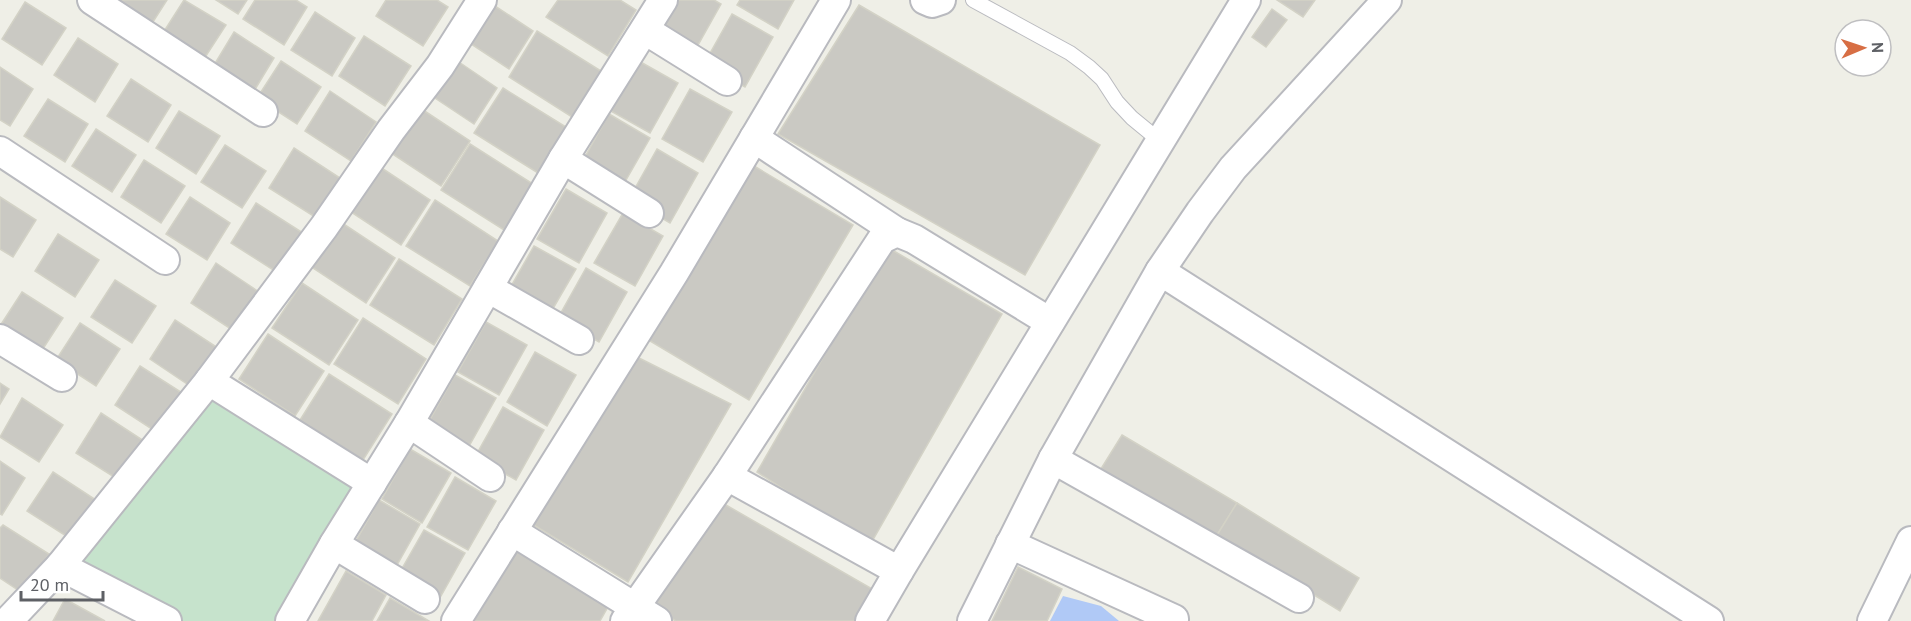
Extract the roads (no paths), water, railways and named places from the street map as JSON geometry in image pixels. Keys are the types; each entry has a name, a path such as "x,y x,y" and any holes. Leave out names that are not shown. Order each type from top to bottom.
{"street":[{"path":"92,0 262,112"},
{"path":"8,621 60,566 209,381 440,66 482,0"},
{"path":"290,621 563,159 663,0"},
{"path":"456,621 674,273 836,0"},
{"path":"925,0 932,3 941,0"},
{"path":"870,621 1245,0"},
{"path":"972,621 1053,459 1160,271 1233,168 1387,0"},
{"path":"645,30 727,81"},
{"path":"754,138 897,232 914,239 1050,322"},
{"path":"0,150 165,260"},
{"path":"563,159 649,213"},
{"path":"512,531 638,616 882,239 897,232"},
{"path":"1160,271 1702,619"},
{"path":"488,288 579,340"},
{"path":"0,339 62,377"},
{"path":"209,381 372,483"},
{"path":"409,423 490,477"},
{"path":"1053,459 1299,598"},
{"path":"727,476 899,571"},
{"path":"1872,621 1911,541"},
{"path":"334,544 425,599"},
{"path":"1010,544 1174,618"},
{"path":"60,566 167,621"}],"lane":[{"path":"973,0 1070,53 1089,67 1102,79 1117,102 1132,118 1160,141"}],"water":[{"path":"1063,596 1101,606 1119,621 1050,621"}]}
